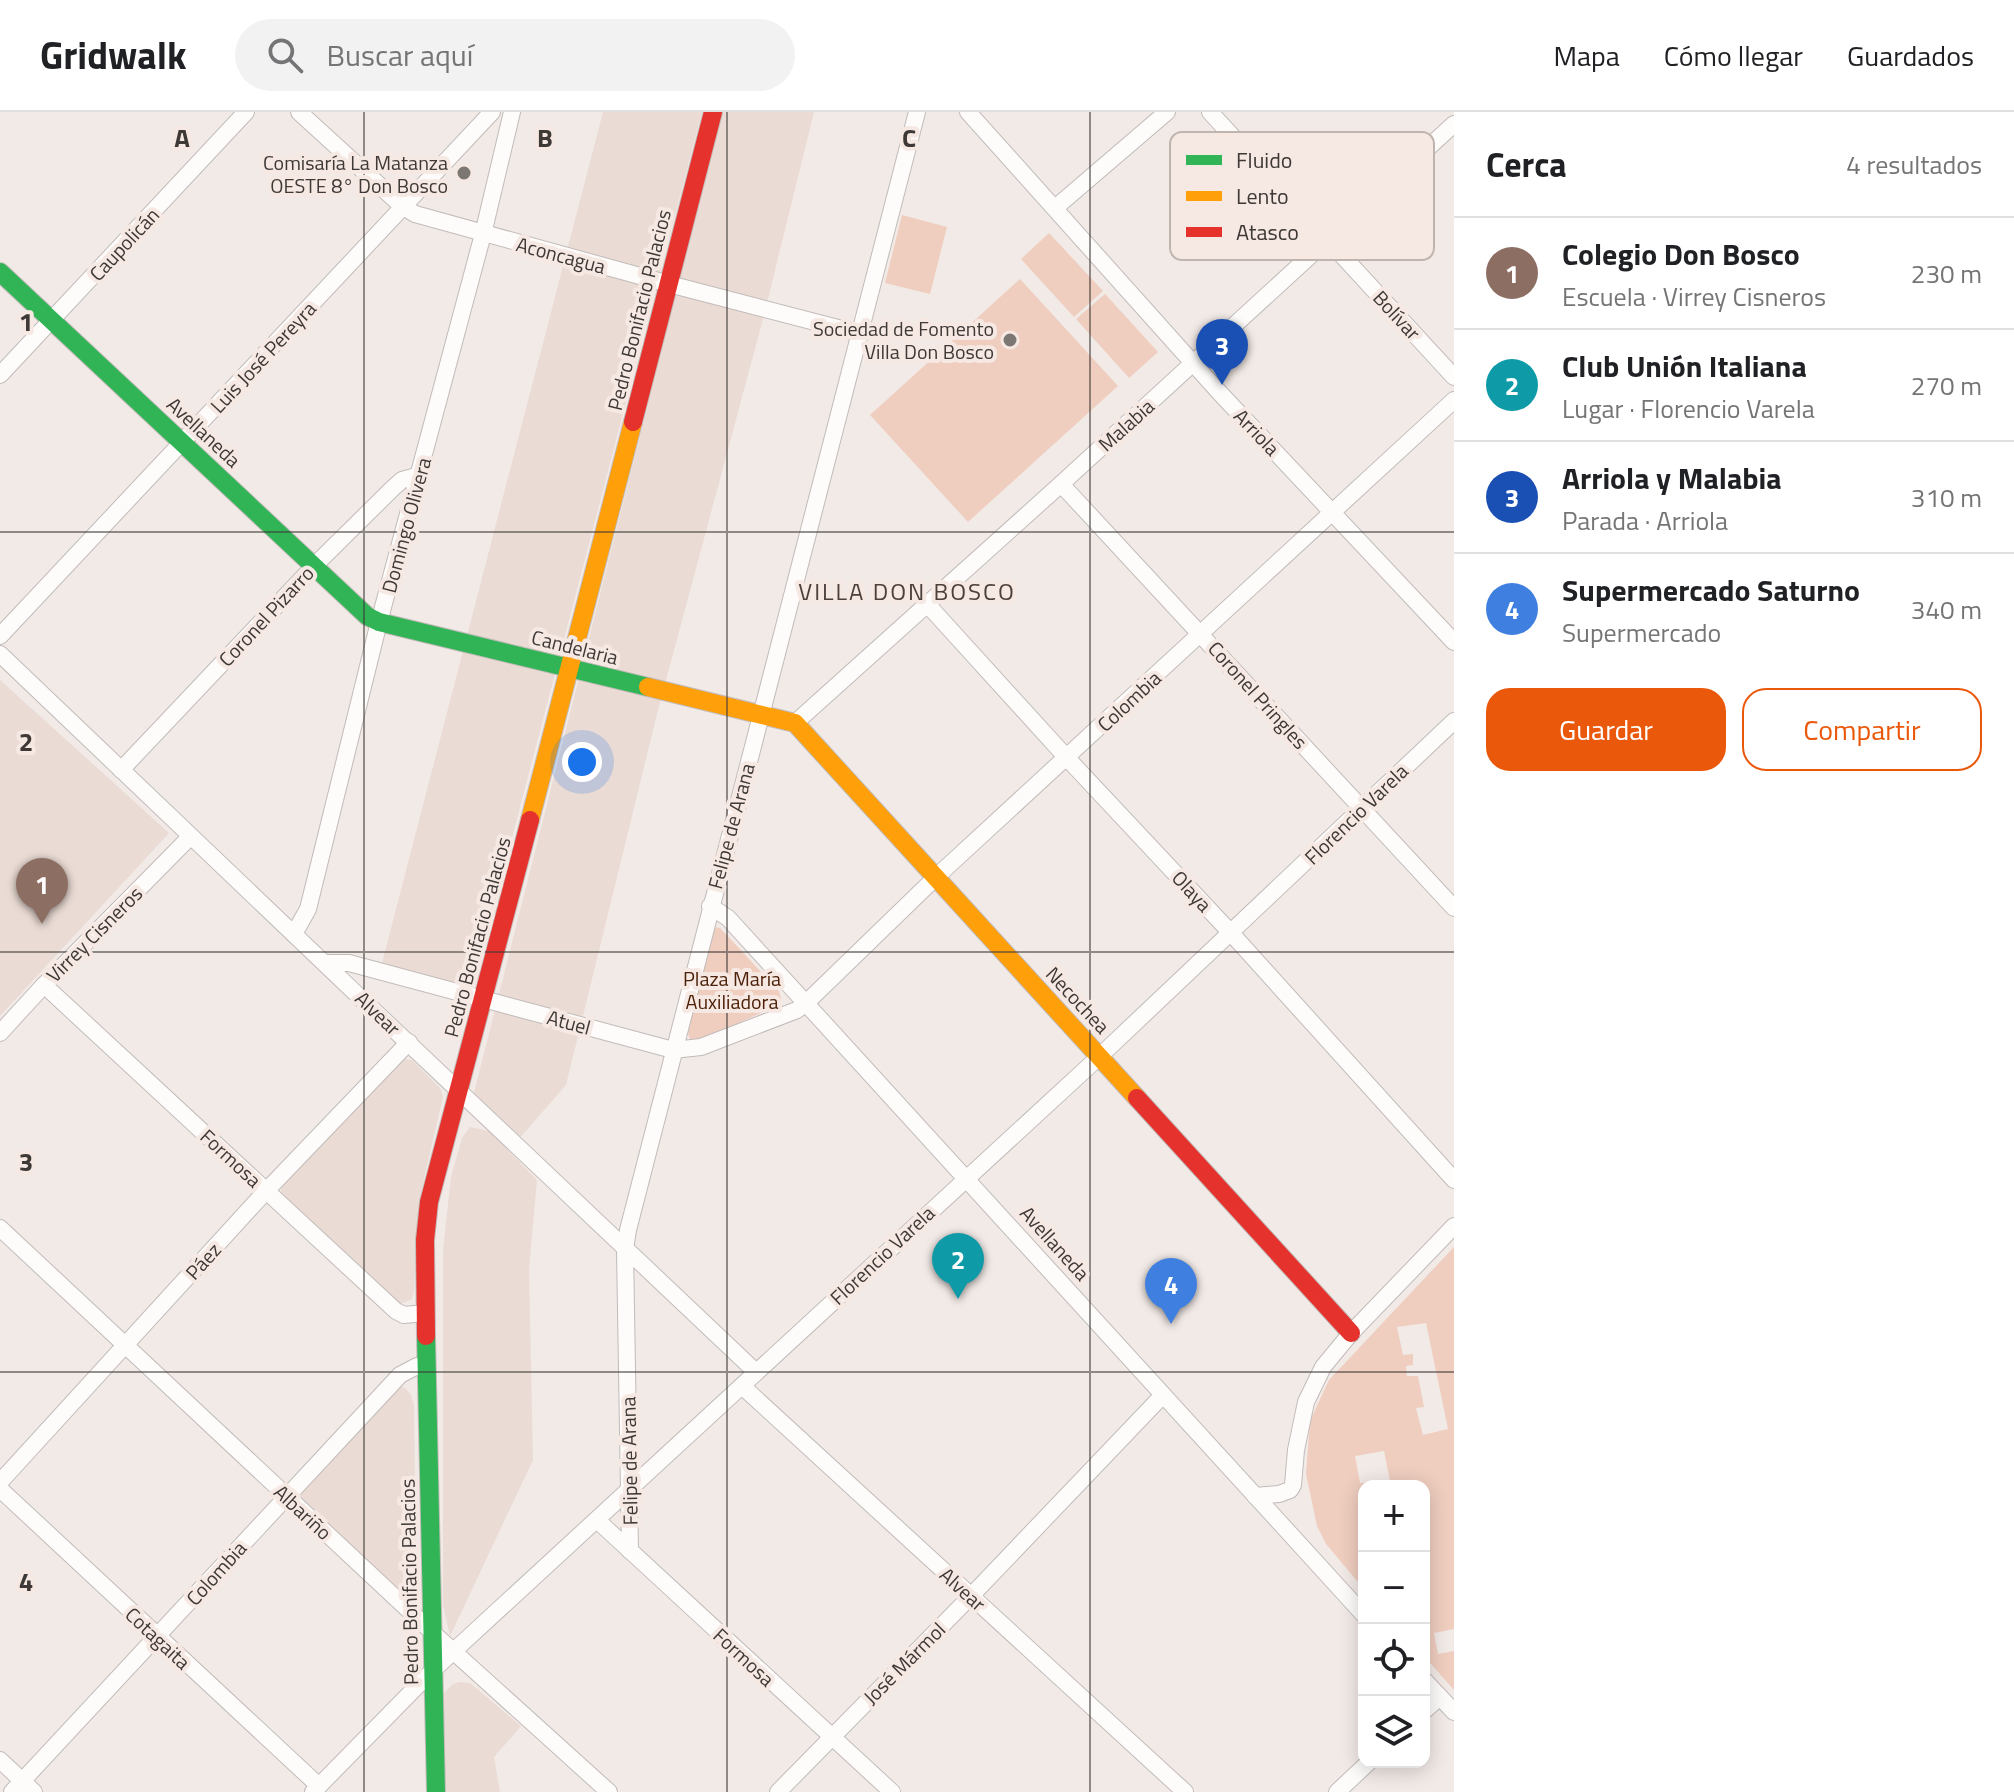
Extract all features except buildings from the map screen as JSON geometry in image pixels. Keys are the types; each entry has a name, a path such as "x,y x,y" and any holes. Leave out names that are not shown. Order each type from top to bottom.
{"street":[{"name":"Caupolicán","path":"0,375 246,112"},
{"path":"299,112 402,206"},
{"name":"Luis José Pereyra","path":"0,636 492,112"},
{"name":"Domingo Olivera","path":"294,934 308,909 512,112"},
{"name":"Pedro Bonifacio Palacios","path":"436,1792 425,1313 425,1240 429,1202 713,112"},
{"name":"Felipe de Arana","path":"630,1551 625,1249 673,1050 917,112"},
{"name":"Arriola","path":"968,112 1194,364 1454,642"},
{"path":"1055,208 1167,112"},
{"name":"Bolívar","path":"1210,112 1229,132"},
{"name":"Malabia","path":"1434,142 1454,124"},
{"name":"Aconcagua","path":"402,206 415,214 483,234 861,334"},
{"name":"Malabia","path":"795,723 1305,260"},
{"name":"Bolívar","path":"1347,260 1454,377"},
{"name":"Avellaneda","path":"0,272 367,616 379,622"},
{"name":"Colombia","path":"806,1003 935,878 1454,400"},
{"name":"Coronel Pizarro","path":"121,770 314,566 402,480 420,475"},
{"name":"Coronel Pringles","path":"1061,484 1454,908"},
{"name":"Olaya","path":"927,604 1454,1180"},
{"name":"Candelaria","path":"379,622 760,716"},
{"name":"Alvear","path":"0,654 756,1372"},
{"path":"760,716 795,723"},
{"name":"Florencio Varela","path":"316,1789 432,1671 1100,1056 1454,721"},
{"name":"Necochea","path":"795,723 1351,1333"},
{"name":"Virrey Cisneros","path":"0,1033 190,837"},
{"name":"Avellaneda","path":"710,906 728,918 1358,1608"},
{"name":"Atuel","path":"326,963 349,963 673,1050 701,1047 797,1010 806,1003"},
{"name":"Formosa","path":"44,985 396,1311 404,1315 425,1313"},
{"name":"Páez","path":"0,1482 266,1191 409,1042"},
{"path":"1255,1496 1290,1490 1306,1402 1323,1367 1351,1333 1454,1226"},
{"name":"Albariño","path":"0,1228 286,1497 609,1792"},
{"name":"Colombia","path":"23,1788 400,1375 417,1366 426,1368"},
{"name":"Alvear","path":"742,1386 1185,1792"},
{"name":"José Mármol","path":"778,1792 1163,1395"},
{"name":"Cotagaita","path":"0,1489 316,1789"},
{"name":"Formosa","path":"598,1521 892,1792"},
{"path":"1430,1686 1454,1712"},
{"path":"1430,1706 1440,1697"},
{"path":"0,1760 23,1788"},
{"path":"1337,1792 1363,1768"}],"shaded area":[{"path":"603,112 702,112 474,983 462,985 382,963"},
{"path":"722,112 814,112 763,319 658,710 566,1085 517,1141 476,1099 474,1093"},
{"path":"0,680 169,833 0,1016"},
{"path":"405,1059 412,1060 440,1088 443,1097 419,1200 414,1291 412,1299 396,1306 279,1198 285,1178"},
{"path":"470,1127 489,1131 537,1180 529,1269 533,1460 450,1636 443,1605 443,1250 451,1177 462,1138"},
{"path":"399,1387 405,1388 411,1395 414,1405 416,1574 413,1585 402,1590 394,1589 301,1502 301,1495 308,1484"},
{"path":"470,1683 521,1726 494,1757 500,1792 444,1792 443,1694 453,1684"}],"green space":[{"path":"902,215 947,227 930,294 885,283"},
{"path":"1049,233 1103,291 1074,317 1021,259"},
{"path":"1020,279 1118,386 968,522 870,415"},
{"path":"1105,294 1158,352 1129,378 1076,319"},
{"name":"Plaza María Auxiliadora","path":"714,927 720,928 779,991 781,999 776,1006 691,1042 688,1034 710,933"},
{"path":"1454,1247 1454,1629 1434,1633 1438,1654 1454,1651 1454,1690 1430,1663 1430,1480 1390,1480 1384,1451 1355,1456 1359,1480 1358,1582 1326,1544 1317,1526 1306,1474 1310,1421 1329,1380","holes":["1426,1323 1448,1429 1423,1435 1416,1408 1424,1407 1418,1376 1407,1376 1406,1366 1413,1365 1413,1354 1403,1355 1397,1327"]}],"traffic: fast":[{"path":"0,272 367,616 379,622 648,687"},
{"path":"426,1336 436,1792"}],"traffic: slow":[{"path":"530,820 633,422"},
{"path":"648,687 795,723 1137,1098"}],"traffic: jam":[{"path":"633,422 713,112"},
{"path":"426,1336 425,1240 429,1202 530,820"},
{"path":"1137,1098 1351,1333"}],"place":[{"name":"Comisaría La Matanza OESTE 8° Don Bosco","path":"464,173"},
{"name":"Sociedad de Fomento Villa Don Bosco","path":"1010,340"},
{"name":"Arriola y Malabia","path":"1222,385"},
{"name":"Colegio Don Bosco","path":"42,924"},
{"name":"Club Unión Italiana","path":"958,1299"},
{"name":"Supermercado Saturno","path":"1171,1324"}],"district":[{"name":"VILLA DON BOSCO","path":"907,591"}]}
